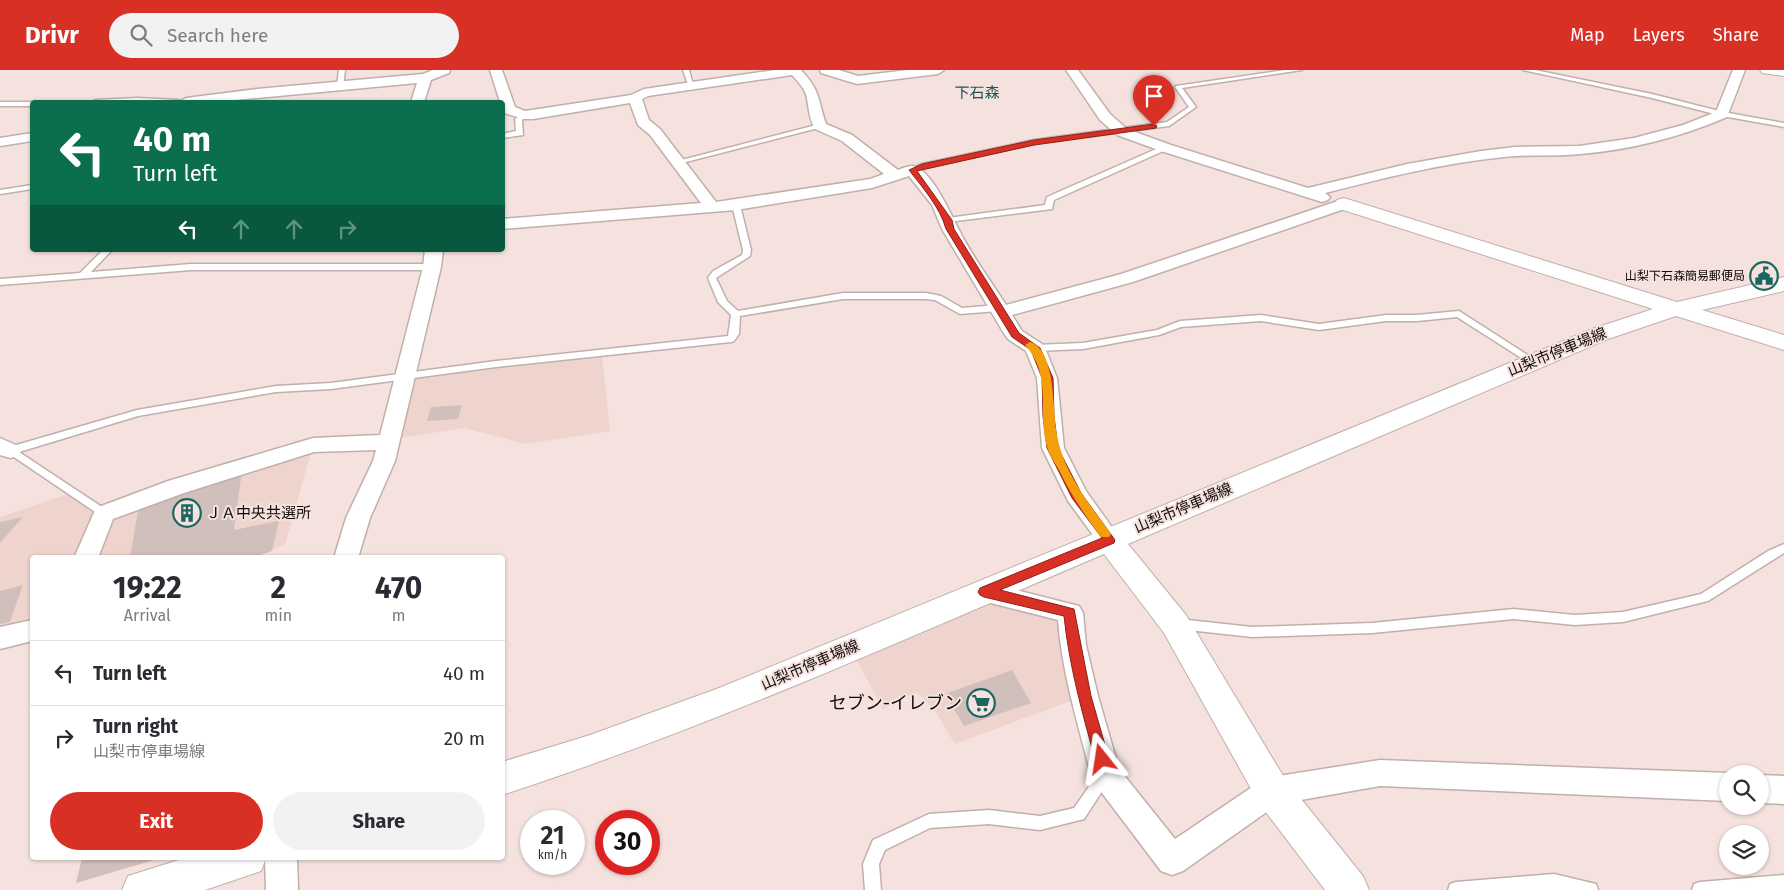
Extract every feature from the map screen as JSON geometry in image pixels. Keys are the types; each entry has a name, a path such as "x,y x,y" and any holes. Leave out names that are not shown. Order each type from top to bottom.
{"main road":[{"path":"1768,70 1784,72"},
{"path":"1344,204 1784,344"},
{"name":"山梨市停車場線","path":"505,778 590,751 730,698 1600,334 1676,309 1784,284"},
{"path":"1109,540 1175,624 1272,791 1349,890"},
{"path":"142,890 240,860"}],"street":[{"path":"406,70 425,78"},
{"path":"217,100 425,78 444,70"},
{"path":"496,70 509,110 524,115 794,71 819,86 938,70"},
{"path":"826,70 856,80"},
{"path":"1072,70 1105,118 1122,132 1166,148 1344,204"},
{"path":"1308,192 1437,161 1507,152 1579,150 1631,142 1694,127 1722,114 1725,102 1739,70"},
{"path":"419,100 425,78"},
{"path":"819,86 813,105 820,126 847,138 895,175"},
{"path":"635,98 642,122 655,132 712,207"},
{"path":"0,142 30,137"},
{"path":"505,224 736,205 872,183 912,170 923,182 948,220 950,229 1015,335 1035,348 1048,378 1049,416 1053,448 1076,495 1109,540"},
{"path":"999,310 1127,278 1344,204"},
{"path":"347,555 358,518 384,461 433,258"},
{"path":"87,555 104,514 176,487 313,445 389,442"},
{"path":"984,592 1070,613 1073,645 1084,696 1106,775 1172,860 1272,791 1380,773 1719,787"},
{"path":"0,638 30,631"},
{"path":"1769,789 1784,790"},
{"path":"281,860 282,890"}],"lane":[{"path":"340,86 342,70"},
{"path":"686,70 692,87"},
{"path":"912,170 922,166 1034,142 1122,132 1169,124 1193,106 1178,87 1299,70"},
{"path":"1526,70 1661,98 1722,114 1784,125"},
{"path":"0,104 30,104"},
{"path":"505,136 520,133 518,119 524,115"},
{"path":"678,162 820,126"},
{"path":"948,220 1050,207 1050,199 1166,148"},
{"path":"0,192 30,187"},
{"path":"736,205 748,250 746,256 716,273 712,278 723,302 736,314"},
{"path":"83,275 106,252"},
{"path":"0,282 191,267 433,258"},
{"path":"736,314 843,296 926,296 938,298 960,311 999,310"},
{"path":"5,448 137,413 276,389 330,386 403,378 496,364 731,338 734,334 736,314"},
{"path":"1035,348 1083,346 1159,332 1180,324 1243,319 1273,319 1304,326 1319,327 1386,318 1417,318 1459,314 1532,361"},
{"path":"5,448 104,514"},
{"path":"1175,624 1252,632 1372,628 1514,614 1575,620 1623,617 1704,598 1784,548"},
{"path":"873,890 871,864 879,845 929,821 989,817 1040,823 1079,814 1106,775"},
{"path":"1456,890 1554,882 1590,890"},
{"path":"1700,890 1784,883"}],"shaded area":[{"path":"602,355 610,431 525,444 465,428 399,438 411,379"},
{"path":"313,445 285,545 259,555 30,555 30,631 0,638 0,517 71,493 104,514"},
{"path":"984,592 1070,613 1084,696 955,744 934,709 916,692 883,709 850,648"}],"building":[{"path":"462,405 458,419 427,421 431,407"},
{"name":"ＪＡ中央共選所","path":"242,470 234,530 279,521 272,551 260,555 131,555 139,505"},
{"path":"23,517 0,543 0,522"},
{"path":"23,585 10,622 0,624 0,591"},
{"path":"1012,670 1031,703 964,726 945,694"},
{"path":"82,860 154,860 76,883"}],"slow traffic":[{"path":"1030,345 1035,348 1048,378 1049,416 1053,448 1076,495 1105,534"}],"place":[{"name":"山梨下石森簡易郵便局","path":"1764,276"},
{"name":"ＪＡ中央共選所","path":"187,513"},
{"name":"セブン-イレブン","path":"981,703"}],"district":[{"name":"下石森","path":"977,93"}],"route":[{"path":"1102,759 1084,696 1073,645 1070,613 984,592 1109,540 1076,495 1053,448 1049,416 1048,378 1035,348 1015,335 950,229 948,220 923,182 912,170 922,166 1034,142 1122,132 1154,126"}]}
